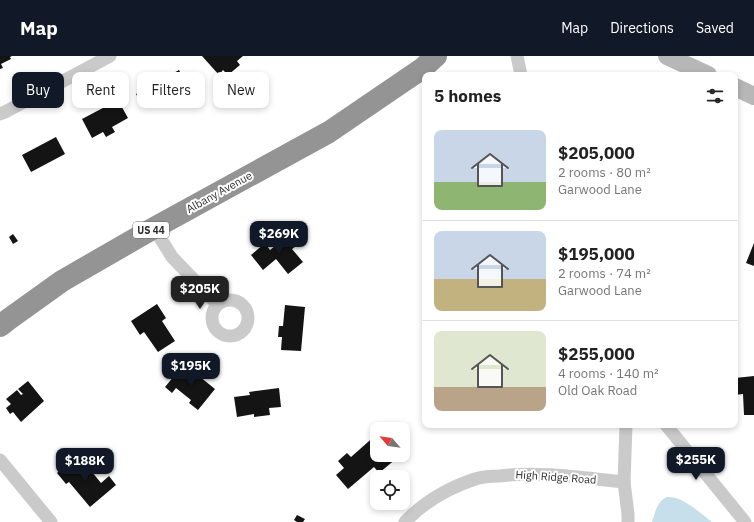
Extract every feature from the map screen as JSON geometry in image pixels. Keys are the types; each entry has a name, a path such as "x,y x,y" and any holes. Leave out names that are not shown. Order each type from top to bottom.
{"highway":[{"name":"Albany Avenue","path":"0,326 62,281 154,228 329,132 423,68 436,56"}],"main road":[{"path":"667,56 702,72"},
{"path":"738,88 754,96"}],"street":[{"path":"0,114 110,56"},
{"path":"517,56 520,72"},
{"path":"154,228 172,257 217,304"},
{"path":"626,428 624,482 628,522"},
{"path":"668,428 745,522"},
{"path":"0,460 51,522"},
{"name":"High Ridge Road","path":"405,522 417,510 439,495 480,478 509,474 539,474 624,482"}],"water":[{"path":"667,497 673,497 685,502 712,522 652,522 659,504"}],"building":[{"path":"0,56 12,56 10,57 11,59 1,64 3,68 0,69"},
{"path":"202,56 243,56 237,61 240,65 232,72 225,72 223,70 221,72 216,72"},
{"path":"103,108 122,108 128,118 112,127 115,132 106,137 103,132 92,138 82,119"},
{"path":"56,137 65,154 31,172 22,155"},
{"path":"13,234 18,241 13,244 9,237"},
{"path":"292,236 299,244 292,249 303,262 288,274 276,259 263,270 251,255 265,243 270,250 284,239 286,241"},
{"path":"754,243 754,266 746,263"},
{"path":"157,304 166,318 162,321 175,341 158,352 144,332 140,335 131,321"},
{"path":"285,305 305,307 301,351 281,350 282,337 278,337 279,326 283,326"},
{"path":"184,364 215,389 198,410 189,403 191,400 176,388 172,393 165,387"},
{"path":"754,376 754,415 744,415 743,394 738,395 738,378"},
{"path":"28,381 44,401 21,422 13,412 10,414 6,408 11,404 6,399 17,390 21,395 23,394 18,389"},
{"path":"279,388 281,407 269,408 270,415 254,417 254,414 237,417 234,397 250,395 249,392"},
{"path":"370,440 370,462 392,462 383,470 376,470 374,467 348,489 336,475 344,468 338,461 347,453 351,457"},
{"path":"76,457 101,483 109,476 116,485 90,507 69,482 66,484 57,473"},
{"path":"297,515 305,519 303,522 297,522 294,520"}]}
